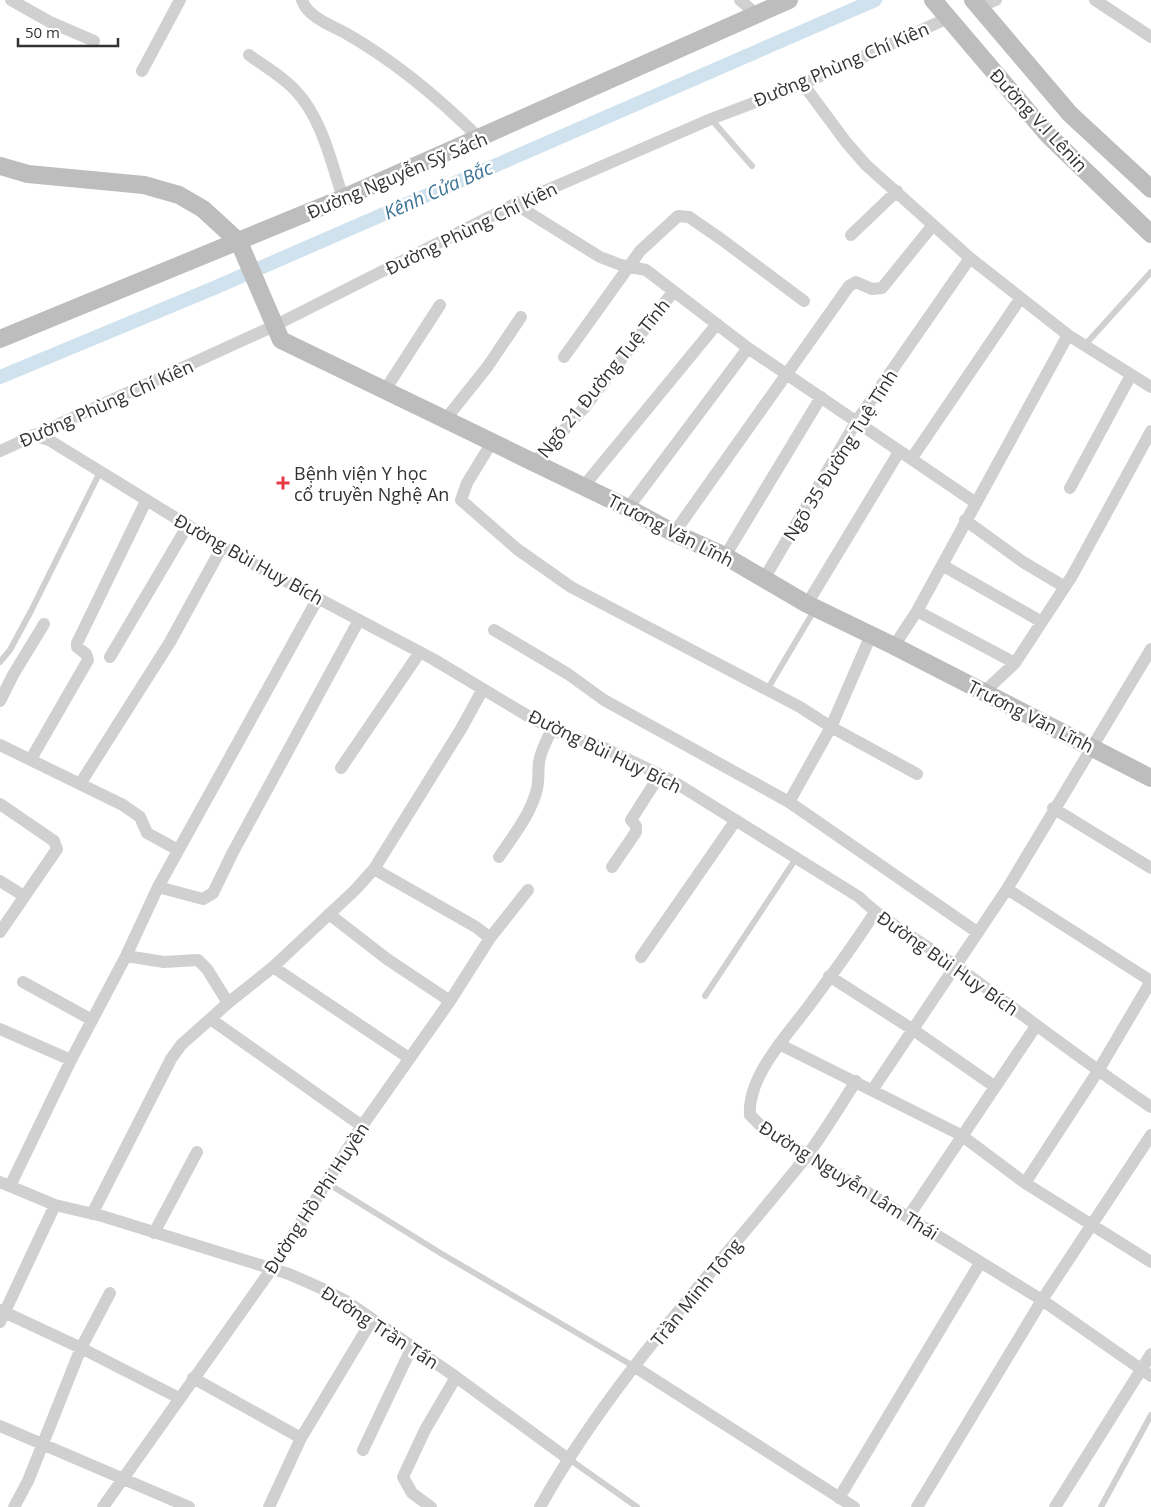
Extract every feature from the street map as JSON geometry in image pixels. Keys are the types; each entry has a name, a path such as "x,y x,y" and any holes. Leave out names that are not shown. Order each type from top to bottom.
{"main road":[{"name":"Đường Nguyễn Sỹ Sách","path":"0,339 241,246 343,198 480,139 789,0"},
{"name":"Đường V.I Lênin","path":"933,0 1048,135 1151,234"},
{"name":"Đường V.I Lênin","path":"976,4 1070,114 1151,189"},
{"path":"0,166 28,174 144,184 179,196 203,209 241,246"},
{"name":"Trương Văn Lĩnh","path":"241,246 281,340 628,508 674,533 725,556 811,606 894,646 1151,778"}],"street":[{"path":"11,0 50,22 94,41"},
{"path":"142,72 180,0"},
{"path":"302,0 307,9 314,15 359,41 448,106 480,139"},
{"path":"740,0 757,15"},
{"path":"976,4 996,0"},
{"path":"1095,0 1151,37"},
{"name":"Đường Phùng Chí Kiên","path":"0,451 274,326 515,204 711,119 803,84 948,18"},
{"path":"248,55 284,80 300,96 320,131 343,198"},
{"path":"803,84 846,142 866,165 897,191 933,226 1020,299 1068,335 1151,387"},
{"path":"851,235 897,191"},
{"path":"515,204 600,257 628,267 646,270 748,348 976,503"},
{"path":"564,357 640,251 678,216 689,217 804,301"},
{"path":"674,533 849,286 856,282 872,289 882,288 933,226"},
{"name":"Ngõ 35 Đường Tuệ Tĩnh","path":"764,579 856,422 970,258"},
{"name":"Ngõ 21 Đường Tuệ Tĩnh","path":"534,463 584,408 673,292"},
{"path":"912,458 1020,299"},
{"path":"386,390 440,305"},
{"path":"446,420 488,366 521,317"},
{"path":"583,487 717,324"},
{"path":"894,646 917,611 965,520 1068,335"},
{"path":"628,508 748,348"},
{"path":"1070,488 1131,375"},
{"path":"725,556 821,397"},
{"path":"984,692 1015,663 1042,622 1104,520 1151,431"},
{"name":"Đường Bùi Huy Bích","path":"34,435 49,440 146,502 188,525 222,547 420,652 552,729 611,751 660,776 736,820 859,897 875,912 955,966 1151,1108"},
{"path":"492,442 463,492 461,500 517,549 571,587 680,642 800,707 831,727 917,774"},
{"path":"811,606 899,452"},
{"path":"31,758 88,660 86,654 77,647 77,643 146,502"},
{"path":"965,520 1023,562 1065,586"},
{"path":"110,657 188,525"},
{"path":"80,784 170,642 222,547"},
{"path":"942,566 1042,622"},
{"path":"5,1184 126,956 158,887 318,598"},
{"path":"917,611 1015,663"},
{"path":"158,887 203,899 213,893 233,852 360,620"},
{"path":"0,701 13,675 44,624"},
{"path":"494,630 568,674 604,700 789,802 977,932"},
{"path":"789,802 831,727 871,635"},
{"path":"873,1090 1007,889 1053,808 1092,748 1151,649"},
{"path":"341,768 420,652"},
{"path":"92,1214 122,1158 166,1066 181,1046 212,1020 228,1003 273,967 374,869 462,729 483,689"},
{"path":"499,857 524,820 532,803 537,788 541,754 552,729"},
{"path":"0,745 31,758 134,812 147,833 178,850"},
{"path":"612,867 636,832 636,826 631,820 660,776"},
{"path":"0,804 56,844 55,853 0,932"},
{"path":"1053,808 1151,868"},
{"path":"641,957 736,820"},
{"path":"374,869 476,927 490,938"},
{"path":"0,881 24,896"},
{"path":"1007,889 1151,981 1098,1071 1025,1183"},
{"name":"Đường Hồ Phi Huyền","path":"103,1507 271,1270 362,1126 450,1001 490,938 528,890"},
{"name":"Đường Nguyễn Lâm Thái","path":"875,912 857,941 829,976 763,1071 750,1101 750,1115 763,1128 908,1217 980,1264 1042,1300 1146,1373"},
{"path":"329,914 387,959 450,1001"},
{"path":"126,956 164,962 198,960 207,969 228,1003"},
{"path":"273,967 409,1058"},
{"path":"829,976 912,1029 994,1086"},
{"path":"23,982 92,1020"},
{"path":"212,1020 362,1126"},
{"path":"908,1217 961,1135 1036,1026"},
{"path":"0,1029 71,1060"},
{"path":"780,1044 961,1135 1025,1183 1151,1262"},
{"name":"Trần Minh Tông","path":"540,1507 567,1458 635,1367 807,1155 856,1081"},
{"path":"917,1507 1042,1300 1093,1226 1151,1135"},
{"path":"154,1233 196,1152"},
{"name":"Đường Trần Tấn","path":"5,1184 55,1205 92,1214 289,1274 323,1288 346,1301 456,1377 567,1458"},
{"path":"55,1205 1,1315 81,1348 179,1398"},
{"path":"839,1498 980,1264"},
{"path":"14,1507 42,1445 81,1348 110,1293"},
{"path":"269,1507 300,1438 372,1320"},
{"path":"363,1450 412,1347"},
{"path":"1055,1507 1146,1373 1151,1354"},
{"path":"635,1367 854,1507"},
{"path":"432,1507 412,1493 403,1477 425,1430 456,1377"},
{"path":"193,1378 300,1438"},
{"path":"0,1426 189,1507"}],"lane":[{"path":"711,119 752,166"},
{"path":"1084,346 1151,272"},
{"path":"0,662 10,650 31,611 100,472"},
{"path":"767,690 811,606"},
{"path":"705,996 797,857"},
{"path":"327,1183 442,1254 635,1367"},
{"path":"1101,1507 1151,1415"},
{"path":"567,1458 637,1507"}],"waterway":[{"name":"Kênh Cửa Bắc","path":"0,377 214,288 875,0"}],"place":[{"name":"Bệnh viện Y học cổ truyền Nghệ An","path":"283,483"}]}
